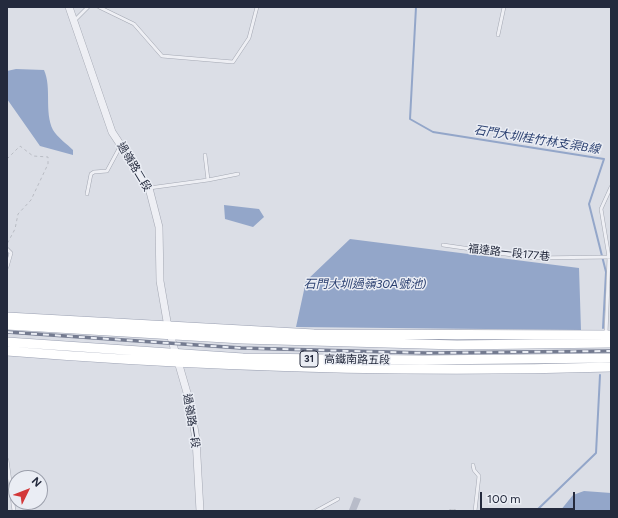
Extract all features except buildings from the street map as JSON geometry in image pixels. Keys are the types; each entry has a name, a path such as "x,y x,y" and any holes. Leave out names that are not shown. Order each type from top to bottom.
{"main road":[{"name":"高鐵南路五段","path":"7,317 169,330 242,339 503,344 609,338"},
{"path":"19,318 55,327"},
{"name":"高鐵南路五段","path":"7,325 314,334 609,338"},
{"path":"503,344 539,336"},
{"name":"高鐵南路五段","path":"7,342 178,359 244,358 423,360 611,358"},
{"name":"高鐵南路五段","path":"7,351 178,359 465,369 611,367"},
{"path":"423,360 465,369"}],"street":[{"name":"過嶺路二段","path":"69,7 75,20 112,132 149,188 159,228 160,281 169,330"},
{"name":"過嶺路一段","path":"169,330 190,403 196,439 200,511"}],"lane":[{"path":"75,20 88,7"},
{"path":"99,7 134,24 162,56 233,62 250,38 257,7"},
{"path":"498,35 504,7"},
{"path":"87,194 91,174 94,172 107,171 121,145"},
{"path":"205,155 208,180"},
{"path":"149,188 208,180 238,174"},
{"path":"609,338 608,257 602,209 611,187"},
{"name":"福達路一段177巷","path":"443,245 534,258 608,257"},
{"path":"7,249 11,253 7,267"},
{"path":"7,460 14,511"},
{"path":"473,466 474,470 479,476 475,511"},
{"path":"316,511 338,499"}],"path":[{"path":"7,159 20,146 33,156 48,157 48,164 31,200 18,214 15,229 7,244"}],"water":[{"path":"16,69 44,70 48,84 50,123 55,133 73,150 73,155 40,146 7,99 7,71"},
{"path":"224,205 259,209 264,217 253,227 225,219"},
{"name":"石門大圳過嶺30A號池)","path":"350,239 579,268 581,330 296,327 306,281"},
{"path":"584,491 611,493 611,511 560,511 573,495"}],"waterway":[{"name":"石門大圳桂竹林支渠B線","path":"416,7 410,119 433,132 604,159 589,204 606,272 603,328"},
{"name":"石門大圳桂竹林支渠B線","path":"536,511 596,453 600,375"}],"railway":[{"path":"7,332 241,348 426,353 611,351"}]}
